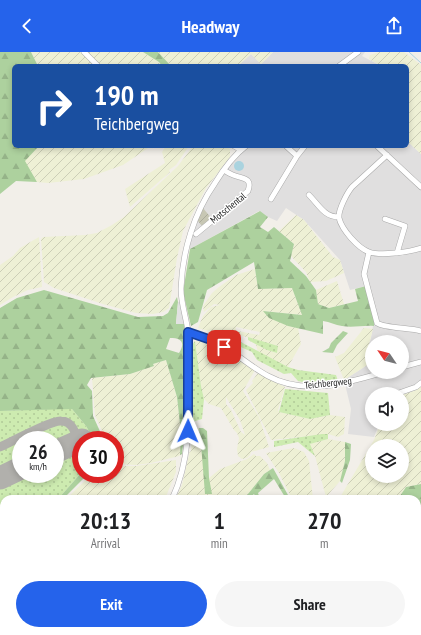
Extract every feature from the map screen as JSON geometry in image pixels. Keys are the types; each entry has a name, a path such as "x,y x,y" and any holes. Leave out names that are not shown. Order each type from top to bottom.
{"street":[{"path":"84,52 96,64"},
{"path":"343,64 358,52"},
{"path":"238,148 241,150"},
{"path":"174,495 182,473 187,442 189,404 188,332 181,290 182,275 188,243 204,200 224,170 244,148"},
{"path":"288,148 297,156"},
{"path":"271,198 303,148"},
{"path":"379,148 421,187"},
{"path":"387,155 348,192 340,211 339,218 353,240 369,252 397,253 408,252 421,248"},
{"name":"Motschental","path":"196,234 248,192 250,185 247,180 242,177 232,175 224,170"},
{"path":"310,195 320,210 330,216 339,218"},
{"path":"385,219 405,226 397,253"},
{"path":"369,252 364,274 377,322 381,326 411,328 421,331"},
{"name":"Teichbergweg","path":"188,332 214,341 268,376 294,386 313,387 344,383 365,377"},
{"path":"409,365 421,362"},
{"path":"409,389 421,383"}],"shaded area":[{"path":"31,52 143,52 160,64 37,64"},
{"path":"158,52 273,52 261,64 251,54 240,64 169,64"},
{"path":"273,52 365,52 362,56 377,64 261,64"},
{"path":"379,52 404,52 421,65 421,154 409,143 409,64 378,64 369,59 370,55"},
{"path":"251,54 261,64 240,64"},
{"path":"409,143 421,154 421,385 409,390 409,387 365,387 365,431 376,431 374,437 348,434 351,409 344,380 365,366 365,379 409,379 409,335 372,335 374,320 366,286 350,290 340,260 304,220 286,208 277,221 259,211 190,249 189,240 205,202 220,177 241,152 240,148 409,148"},
{"path":"37,148 148,148 123,165 84,179 48,183 37,182 24,161"},
{"path":"165,148 188,148 176,165 169,170 170,172 130,207 125,189 165,163 162,152"},
{"path":"192,148 230,149 230,157 206,188 183,231 169,308 163,312 153,314 136,313 54,288 44,282 41,239 43,237 97,233 124,217 178,166"},
{"path":"203,208 212,219 202,226 197,220"},
{"path":"296,215 304,220 333,257 340,260 344,273 326,281 310,282 306,272 291,256 294,244 279,231"},
{"path":"39,237 42,287 28,290 0,305 0,265 13,256 20,248"},
{"path":"255,269 258,289 292,288 302,315 264,311 288,326 298,328 301,344 288,367 258,352 256,344 277,353 278,346 236,334 238,331 259,335 260,332 236,327 235,339 198,328 203,316 211,307 220,305 214,304 204,312 203,306 212,293 236,275"},
{"path":"337,281 344,304 329,308 318,304 316,290"},
{"path":"178,302 180,302 184,324 176,324"},
{"path":"364,328 373,329 371,335 365,335 365,366 344,380 335,357 344,353"},
{"path":"195,341 214,343 255,370 243,391 259,417 269,447 251,452 247,458 242,459 238,456 237,449 239,438 237,433 221,408 209,404 204,399","holes":["226,397 240,420 245,435 241,432 231,410 226,404"]},
{"path":"166,360 177,397 181,433 180,455 151,463 136,465 124,464 124,431 102,431 95,415 92,378 130,374 154,366 153,364"},
{"path":"258,373 285,387 278,410 279,412 310,419 330,415 345,417 344,434 338,437 328,434 271,440 246,390 253,383 252,381"},
{"path":"421,386 421,484 406,487 401,495 341,495 365,455 365,483 409,483 409,439 374,439 377,431 409,431 409,392"},
{"path":"192,428 199,428 209,478 220,469 247,459 254,454 256,456 260,456 267,463 270,470 264,474 247,495 177,495 182,485 190,451 191,452"},
{"path":"328,439 345,442 345,461 340,481 328,495 325,495 315,456 309,444"},
{"path":"294,448 304,452 309,461 313,495 290,495 279,473 266,453"},
{"path":"176,460 176,472 167,495 70,495 83,483 124,483 124,466 136,466"}],"green space":[{"path":"0,52 31,52 37,64 12,64 12,148 37,148 25,161 37,182 16,181 0,194"},
{"path":"143,52 158,52 169,64 160,64"},
{"path":"260,211 268,217 260,227 268,232 274,227 294,244 290,261 306,276 316,290 318,304 329,308 358,301 355,289 366,286 374,326 346,327 323,321 323,334 288,326 269,318 263,311 302,315 292,288 258,289 254,262 207,290 198,322 191,326 183,292 190,249"},
{"path":"44,290 138,317 163,316 168,313 177,297 176,324 184,324 186,356 183,359 186,383 186,406 182,454 180,455 181,433 177,397 166,360 153,364 154,366 130,374 91,378 87,385 92,391 93,416 100,431 89,431 72,409 0,411 0,308 17,298","holes":["170,338 177,339 182,343 179,353 166,349"]},
{"path":"343,331 348,333 337,345 333,353 322,352 329,348 331,343"},
{"path":"248,337 278,346 277,353 267,350 248,340"},
{"path":"231,338 288,367 298,370 336,375 338,381 306,383 298,381 291,373 284,374 257,360 252,352 234,344"},
{"path":"195,341 204,399 202,419 192,422 192,345"},
{"path":"285,389 328,393 330,415 310,419 279,412"},
{"path":"72,409 86,426 89,431 72,431 72,483 62,495 0,495 0,411"},
{"path":"199,428 203,428 207,431 209,478 212,494 205,494"},
{"path":"328,434 328,439 310,444 315,456 298,442 274,447 274,441"},
{"path":"345,442 351,444 350,460 342,483 340,481 345,461"},
{"path":"273,468 288,495 284,495 274,479 258,493 259,495 247,495 264,474"},
{"path":"72,483 79,483 67,495 62,495"},
{"path":"421,484 421,495 401,495 406,487"}],"water":[{"path":"237,161 241,161 243,162 243,170 237,171 234,168 234,164"}],"waterway":[{"path":"409,52 421,63"}],"taxiway":[{"path":"0,447 41,427 56,422 61,421 68,423 74,431"}],"runway":[{"path":"64,448 72,444"},
{"path":"0,478 12,472"}],"route":[{"path":"188,431 188,332 214,341 224,347"}]}
